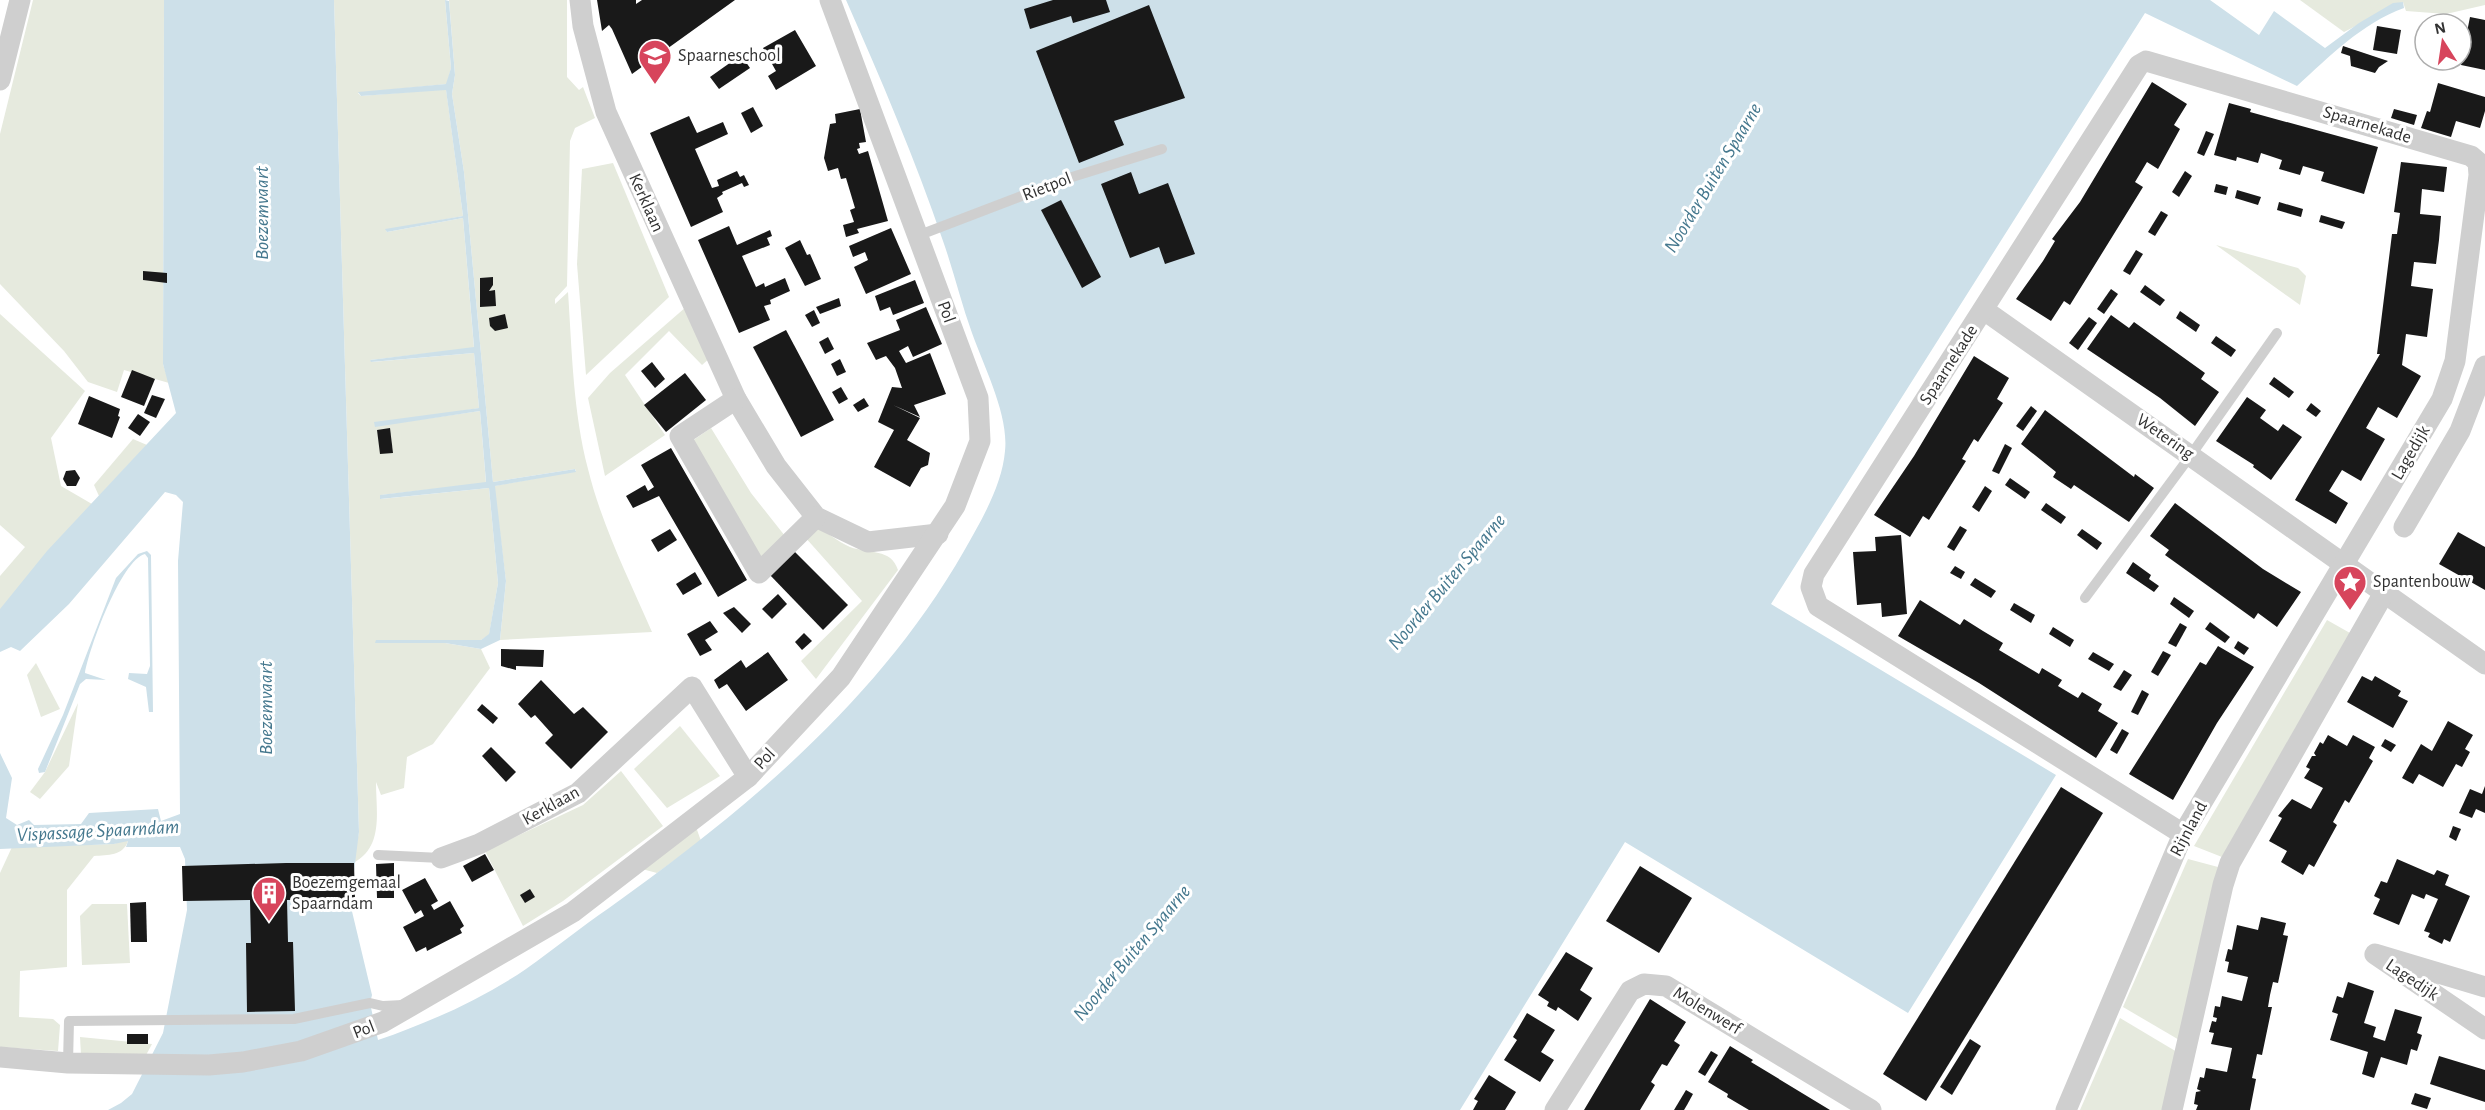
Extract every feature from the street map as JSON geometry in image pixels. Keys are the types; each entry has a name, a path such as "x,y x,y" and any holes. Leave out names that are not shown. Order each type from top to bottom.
{"street":[{"path":"0,80 20,0"},
{"name":"Kerklaan","path":"580,0 583,26 606,112 736,399 776,466 816,517 868,542 938,534"},
{"name":"Pol","path":"0,1057 144,1066 243,1062 301,1051 383,1022 477,970 573,912 748,777 840,677 938,534 967,479 980,441 978,398 926,233 830,0"},
{"name":"Spaarnekade","path":"2183,834 1818,606 1811,587 1814,574 2139,65 2146,61 2471,156 2478,162"},
{"name":"Lagedijk","path":"2345,566 2442,399 2455,361 2479,175 2478,162"},
{"name":"Wetering","path":"1984,310 2345,566"},
{"name":"Lagedijk","path":"2404,527 2460,431 2485,366"},
{"path":"736,399 680,436 759,573 816,517"},
{"path":"2345,566 2485,664"},
{"name":"Rijnland","path":"2066,1110 2183,834 2345,566"},
{"path":"2172,1110 2230,863 2384,593"},
{"name":"Kerklaan","path":"441,858 479,844 578,793 692,687 748,777"},
{"name":"Lagedijk","path":"2485,987 2374,954 2485,1029"},
{"name":"Molenwerf","path":"1555,1110 1630,991 1644,984 1666,986 1871,1110"}],"lane":[{"name":"Rietpol","path":"926,233 1069,178 1162,149"},
{"path":"2085,598 2191,455 2277,333"},
{"name":"Kerklaan","path":"378,855 441,858"},
{"path":"68,1063 69,1021 294,1019 370,1003 383,1006 414,1004"}],"shaded area":[{"path":"33,0 164,0 163,364 169,383 124,370 117,392 88,382 64,351 0,284 0,134"},
{"path":"334,0 445,0 451,68 447,84 358,93 361,96 446,89 463,216 386,230 387,232 463,218 474,348 370,360 372,362 474,353 479,408 375,426 480,411 486,483 381,495 381,499 489,488 498,583 489,635 481,640 376,640 376,643 445,643 481,649 490,668 433,744 407,757 404,788 381,795 376,782 377,817 374,838 370,848 353,863 359,832"},
{"path":"449,0 567,0 567,77 579,90 583,87 595,118 575,128 570,141 567,286 555,299 555,304 568,292 576,404 588,469 608,532 652,632 500,640 506,581 494,486 576,471 575,469 493,482 464,172 452,94 455,75"},
{"path":"2300,0 2485,0 2485,5 2455,12 2406,11 2403,2 2344,32"},
{"path":"613,163 669,297 586,375 577,264 582,169"},
{"path":"2216,245 2298,268 2306,276 2300,305"},
{"path":"686,307 711,357 702,365 669,331 625,375 665,435 605,476 588,398 610,373"},
{"path":"0,314 85,391 51,438 61,486 92,504 0,610 0,576 25,547 0,525"},
{"path":"711,428 751,493 785,536 760,559 692,441"},
{"path":"133,439 147,445 99,496 94,485"},
{"path":"814,524 850,547 885,555 895,563 898,570 816,679 801,661 862,601 804,536"},
{"path":"2327,620 2350,633 2222,857 2194,846"},
{"path":"36,663 60,709 41,717 27,675"},
{"path":"78,703 69,766 40,799 30,792 45,772"},
{"path":"680,726 720,776 667,808 634,769"},
{"path":"621,771 663,826 563,901 523,926 485,851 583,805"},
{"path":"696,827 701,841 657,873 642,869"},
{"path":"124,840 128,841 123,850 110,855 94,856 67,890 67,967 20,971 19,1017 53,1019 60,1025 58,1051 0,1047 0,873 12,847 114,844"},
{"path":"2188,859 2218,867 2181,1041 2123,1007"},
{"path":"92,904 127,904 130,963 82,965 80,916"},
{"path":"2120,1018 2177,1052 2165,1110 2080,1110"},
{"path":"80,1037 152,1044 145,1057 81,1055"}],"water":[{"path":"164,0 334,0 359,832 350,903 372,995 370,1003 378,1040 454,1009 526,969 711,832 759,791 806,749 892,656 930,605 964,551 990,503 1000,477 1005,451 1003,422 999,407 921,180 846,0 2210,0 2259,35 2274,11 2325,48 2359,23 2393,3 2403,2 2404,8 2374,22 2360,32 2297,86 2145,13 1771,604 2056,775 1908,1013 1625,842 1460,1110 108,1110 132,1094 163,1033 187,910 185,859 180,847 126,847 128,841 114,844 0,849 0,753 12,778 6,818 17,825 29,820 34,825 81,824 89,813 158,809 161,821 180,814 178,561 183,502 176,495 165,492 69,604 20,651 11,647 0,652 0,609 47,551 176,413 163,364"},
{"path":"445,0 449,1 455,75 452,94 464,172 493,482 575,469 576,472 495,486 506,581 500,640 481,649 445,643 375,643 376,640 481,640 489,634 498,583 489,488 380,499 380,495 486,482 480,411 375,427 374,422 479,408 474,353 371,362 370,360 474,347 463,218 387,232 385,229 463,216 446,90 361,96 358,92 446,84 451,68"},
{"path":"147,551 151,555 153,712 149,712 146,687 128,679 129,673 147,674 150,666 148,558 145,554 136,560 126,572 117,588 99,626 88,661 85,673 106,680 86,679 80,684 45,772 39,773 38,769 63,715 116,578 138,554"}],"building":[{"path":"597,0 636,0 636,4 642,0 735,0 632,74 612,29 609,25 602,31"},
{"path":"1053,0 1106,0 1110,12 1073,23 1071,16 1030,29 1024,9"},
{"path":"1149,5 1185,98 1114,121 1124,145 1079,163 1036,51"},
{"path":"2473,18 2485,20 2485,70 2473,68"},
{"path":"2377,26 2401,30 2397,54 2373,50"},
{"path":"795,30 816,66 776,90 768,76 776,71 763,48"},
{"path":"2343,46 2388,61 2375,73 2351,66 2350,56 2341,53"},
{"path":"741,55 750,68 719,89 710,77"},
{"path":"2152,82 2187,104 2174,125 2180,129 2158,169 2147,162 2135,182 2143,187 2070,305 2064,301 2051,321 2016,299 2055,241 2052,239 2080,202"},
{"path":"2438,83 2485,97 2485,111 2480,128 2456,121 2451,137 2421,128 2427,111 2430,112"},
{"path":"2229,103 2251,109 2250,112 2378,147 2364,194 2321,181 2324,172 2303,166 2300,175 2279,169 2282,160 2261,153 2258,163 2237,157 2236,161 2214,155"},
{"path":"753,107 763,126 751,133 741,113"},
{"path":"860,109 866,142 859,143 860,148 857,149 859,154 868,151 888,221 857,229 859,233 846,237 843,225 854,222 850,210 855,208 846,178 841,179 838,168 828,171 824,158 830,124 836,123 835,114"},
{"path":"2394,109 2417,115 2414,125 2391,118"},
{"path":"689,116 697,133 723,122 728,134 695,149 712,188 719,186 717,180 737,171 740,177 744,175 749,185 744,187 742,183 722,192 723,194 717,198 723,212 691,227 650,133"},
{"path":"2206,131 2214,134 2204,156 2197,153"},
{"path":"2401,162 2447,167 2444,192 2422,189 2420,214 2441,216 2436,264 2414,262 2411,286 2433,289 2427,337 2406,334 2402,365 2421,376 2397,418 2378,407 2366,428 2385,439 2361,481 2342,470 2329,491 2348,503 2336,524 2295,500 2380,354 2377,354 2392,234 2397,234 2400,213 2394,212"},
{"path":"2185,171 2192,176 2179,197 2172,192"},
{"path":"1131,172 1139,194 1168,183 1195,254 1165,264 1159,247 1130,258 1101,184"},
{"path":"2216,184 2228,187 2226,195 2214,192"},
{"path":"2237,190 2261,197 2258,205 2235,198"},
{"path":"1061,200 1101,277 1082,288 1041,210"},
{"path":"2279,202 2303,209 2301,217 2277,210"},
{"path":"2161,211 2168,215 2155,236 2148,232"},
{"path":"2321,215 2345,222 2342,229 2319,222"},
{"path":"729,226 737,245 770,230 772,236 767,238 770,245 742,256 756,287 764,283 765,287 785,278 790,291 770,300 771,304 764,306 770,320 739,333 698,240"},
{"path":"891,228 911,274 866,294 854,267 868,260 865,252 853,257 849,246"},
{"path":"800,240 807,255 810,254 821,279 805,286 785,248"},
{"path":"2136,250 2143,254 2130,275 2123,271"},
{"path":"143,271 167,273 167,283 143,280"},
{"path":"493,277 493,285 489,291 495,290 496,306 480,307 480,278"},
{"path":"915,280 924,303 893,315 890,307 880,311 875,296"},
{"path":"2145,285 2165,300 2160,306 2140,292"},
{"path":"2111,289 2118,294 2104,314 2097,309"},
{"path":"839,298 841,306 820,314 816,307"},
{"path":"926,307 942,344 913,357 908,346 899,351 906,363 930,353 946,394 914,405 920,417 893,405 920,418 907,440 930,453 928,465 921,468 910,487 874,467 894,430 878,422 892,387 902,388 895,368 886,356 876,360 867,343 900,330 896,320"},
{"path":"814,310 820,323 812,327 805,315"},
{"path":"2180,311 2200,325 2196,332 2176,318"},
{"path":"505,314 508,328 495,331 490,326 489,318"},
{"path":"2111,315 2129,328 2134,322 2205,373 2201,379 2219,392 2195,426 2160,398 2087,349"},
{"path":"2089,317 2097,323 2078,350 2069,343"},
{"path":"786,330 834,420 801,437 753,347"},
{"path":"2216,336 2236,350 2231,357 2211,343"},
{"path":"828,337 834,349 825,354 819,342"},
{"path":"1974,356 2009,378 1997,399 2003,403 1978,442 1974,439 1962,459 1966,461 1929,520 1923,516 1910,537 1874,515 1914,456"},
{"path":"840,359 846,372 837,376 831,364"},
{"path":"652,362 665,379 655,388 641,371"},
{"path":"132,370 155,379 144,406 121,397"},
{"path":"685,373 706,400 666,432 644,405"},
{"path":"2274,377 2294,392 2289,398 2269,384"},
{"path":"841,387 848,399 839,404 832,392"},
{"path":"152,395 165,399 156,418 144,413"},
{"path":"89,396 120,409 118,416 120,417 112,438 78,424"},
{"path":"2247,397 2266,410 2260,418 2278,431 2283,424 2302,437 2271,480 2253,467 2254,465 2216,441"},
{"path":"864,398 869,406 858,412 853,405"},
{"path":"2311,403 2321,411 2316,417 2306,410"},
{"path":"2031,406 2037,411 2023,431 2016,426"},
{"path":"2045,410 2134,477 2135,474 2154,488 2129,522 2074,485 2071,489 2053,477 2056,472 2021,444"},
{"path":"138,414 150,422 140,436 128,428"},
{"path":"390,428 393,453 380,454 377,430"},
{"path":"2005,444 2012,448 1999,474 1992,471"},
{"path":"671,448 747,580 718,597 659,496 633,508 626,496 645,485 648,491 654,487 641,465"},
{"path":"75,470 80,478 76,486 67,486 63,479 66,471"},
{"path":"2010,478 2030,492 2025,499 2005,485"},
{"path":"1985,486 1992,491 1979,512 1972,507"},
{"path":"2046,503 2066,517 2061,524 2041,510"},
{"path":"2175,503 2263,569 2301,592 2277,627 2258,613 2254,619 2165,555 2169,550 2150,536"},
{"path":"1960,526 1967,530 1954,551 1947,547"},
{"path":"670,529 677,540 658,552 651,540"},
{"path":"2082,529 2102,543 2097,550 2077,535"},
{"path":"2458,532 2485,547 2485,590 2439,564"},
{"path":"1901,535 1907,614 1882,617 1881,603 1857,605 1853,552 1876,551 1875,537"},
{"path":"794,551 848,605 823,630 769,574"},
{"path":"2133,562 2151,575 2149,579 2159,586 2154,592 2126,573"},
{"path":"1955,566 1965,572 1961,579 1950,573"},
{"path":"695,572 702,584 683,595 676,584"},
{"path":"1975,578 1996,591 1991,598 1970,585"},
{"path":"778,594 787,604 772,619 762,609"},
{"path":"2174,597 2194,611 2189,618 2170,604"},
{"path":"1920,600 1960,625 1964,619 2003,643 1999,650 2039,674 2042,668 2062,680 2058,686 2078,698 2082,692 2102,704 2098,711 2118,723 2096,758 1979,683 1898,636"},
{"path":"2014,603 2035,615 2031,623 2010,610"},
{"path":"734,607 751,624 742,633 723,613"},
{"path":"710,621 718,632 705,640 712,650 700,656 687,634"},
{"path":"2210,622 2230,637 2225,643 2205,629"},
{"path":"2180,623 2187,627 2176,647 2168,643"},
{"path":"2053,627 2074,640 2070,647 2049,634"},
{"path":"804,633 812,641 802,650 795,642"},
{"path":"2238,641 2249,648 2244,655 2234,648"},
{"path":"2218,646 2254,667 2217,723 2173,800 2129,774 2200,662 2206,665"},
{"path":"501,649 544,650 543,667 516,666 516,670 501,666"},
{"path":"2163,651 2171,655 2158,676 2151,672"},
{"path":"768,652 788,680 746,711 727,684 719,689 714,680 741,660 746,668"},
{"path":"2093,652 2114,664 2109,671 2088,659"},
{"path":"2124,670 2132,675 2121,691 2113,687"},
{"path":"2362,676 2372,681 2375,676 2401,691 2398,696 2408,701 2393,728 2347,702"},
{"path":"541,680 574,714 583,707 608,732 571,769 545,743 553,735 535,715 531,718 518,704"},
{"path":"2142,690 2149,694 2138,715 2131,712"},
{"path":"482,704 498,718 493,724 477,710"},
{"path":"2448,721 2473,735 2465,749 2470,752 2462,767 2456,764 2443,787 2419,774 2413,784 2402,778 2421,744 2432,751"},
{"path":"2122,729 2129,733 2117,754 2110,750"},
{"path":"2328,735 2347,746 2353,735 2375,747 2369,758 2373,761 2349,803 2345,800 2333,822 2337,825 2314,867 2309,864 2303,875 2281,862 2287,851 2269,841 2282,818 2278,816 2292,799 2311,809 2323,788 2304,778 2310,769 2306,767 2312,756 2316,756 2314,753 2320,742 2323,744"},
{"path":"2385,739 2396,745 2391,752 2381,746"},
{"path":"491,747 516,772 506,782 482,756"},
{"path":"2485,786 2485,813 2476,809 2472,818 2459,813 2470,789 2482,794"},
{"path":"2061,787 2103,813 1926,1101 1883,1074"},
{"path":"2453,826 2461,829 2456,841 2449,837"},
{"path":"485,854 494,870 472,882 463,866"},
{"path":"2397,859 2434,875 2437,870 2449,875 2445,885 2470,896 2450,942 2444,939 2442,944 2428,937 2430,933 2424,931 2438,899 2426,894 2424,899 2412,894 2399,925 2373,914 2380,899 2374,896 2381,881 2387,883"},
{"name":"Boezemgemaal Spaarndam","path":"354,863 355,899 287,900 288,942 293,942 295,1011 247,1012 246,943 251,943 250,900 183,901 182,866"},
{"path":"394,863 394,898 377,898 376,864"},
{"path":"1640,866 1692,898 1659,953 1606,921"},
{"path":"425,878 438,901 431,905 434,910 450,901 464,926 460,929 462,933 427,951 426,947 416,952 403,927 424,916 421,910 415,914 402,890"},
{"path":"530,889 535,897 525,903 520,895"},
{"path":"146,902 147,942 131,942 130,903"},
{"path":"2261,917 2286,923 2283,935 2288,936 2278,983 2273,982 2270,995 2268,1007 2272,1007 2262,1055 2257,1054 2252,1078 2256,1079 2250,1110 2196,1110 2198,1105 2194,1104 2196,1092 2201,1091 2197,1089 2200,1077 2204,1078 2206,1068 2227,1072 2232,1048 2211,1044 2214,1033 2209,1032 2212,1021 2216,1022 2217,1018 2213,1017 2215,1006 2220,1007 2222,996 2242,1001 2248,977 2227,972 2229,962 2225,961 2228,949 2232,950 2237,925 2258,930"},
{"path":"1566,952 1593,968 1580,990 1592,998 1578,1021 1558,1007 1556,1011 1547,1006 1549,1002 1538,995"},
{"path":"2348,982 2374,991 2364,1023 2376,1027 2373,1037 2385,1041 2395,1009 2422,1017 2417,1033 2422,1035 2417,1051 2411,1049 2407,1065 2381,1057 2374,1078 2362,1074 2368,1052 2330,1040 2338,1014 2332,1012 2337,996 2343,998"},
{"path":"1650,999 1686,1022 1674,1041 1680,1045 1667,1066 1662,1064 1651,1082 1655,1085 1640,1110 1584,1110"},
{"path":"1527,1013 1555,1030 1541,1052 1554,1060 1540,1082 1504,1060 1517,1040 1513,1037"},
{"path":"127,1034 148,1034 148,1044 127,1044"},
{"path":"1970,1039 1981,1046 1952,1095 1940,1087"},
{"path":"1730,1046 1753,1060 1751,1062 1830,1110 1749,1110 1727,1097 1728,1094 1708,1082"},
{"path":"1711,1051 1718,1055 1705,1076 1698,1072"},
{"path":"2439,1056 2485,1070 2485,1102 2430,1084"},
{"path":"1489,1075 1516,1092 1505,1110 1473,1110 1478,1101 1474,1099"},
{"path":"1686,1090 1693,1094 1684,1110 1674,1110"},
{"path":"2415,1093 2431,1098 2427,1109 2411,1104"}],"place":[{"name":"Spaarneschool","path":"655,85"},
{"name":"Spantenbouw","path":"2350,611"},
{"name":"Boezemgemaal Spaarndam","path":"269,922"}],"water label":[{"name":"Noorder Buiten Spaarne","path":"1713,178"},
{"name":"Boezemvaart","path":"262,213"},
{"name":"Noorder Buiten Spaarne","path":"1447,582"},
{"name":"Boezemvaart","path":"266,708"},
{"name":"Vispassage Spaarndam","path":"98,831"},
{"name":"Noorder Buiten Spaarne","path":"1132,953"}]}
